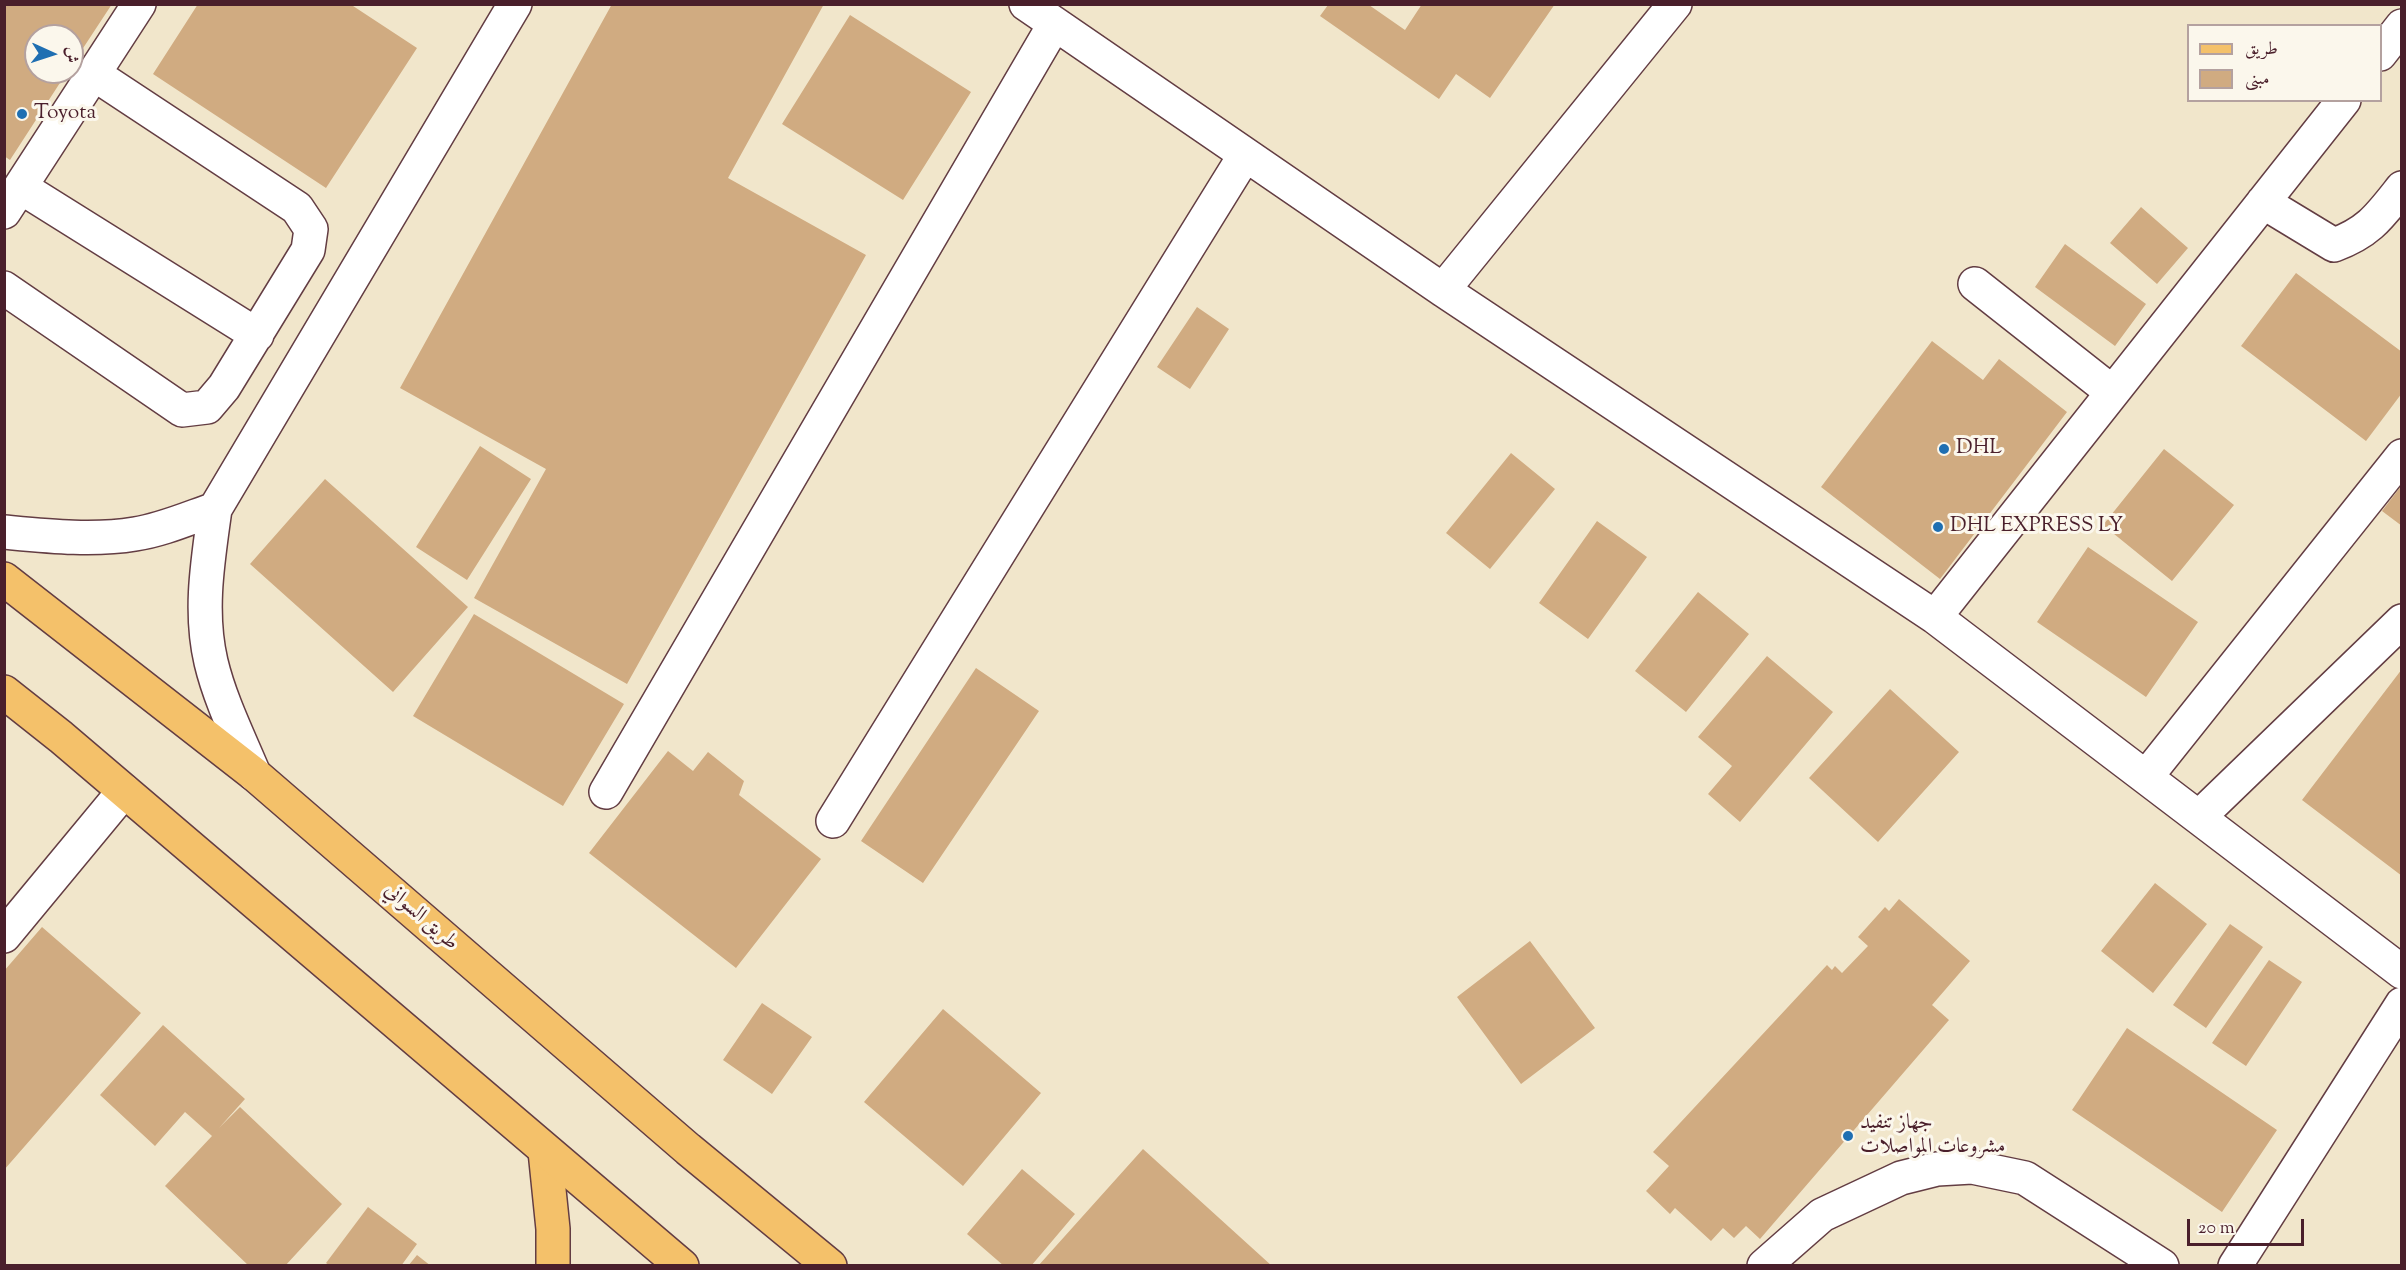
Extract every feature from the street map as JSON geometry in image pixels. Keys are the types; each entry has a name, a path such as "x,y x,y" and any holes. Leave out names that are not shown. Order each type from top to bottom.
{"main road":[{"name":"طريق السواني","path":"4,579 254,774 688,1149 830,1266"},
{"path":"4,692 124,790 682,1266"},
{"path":"545,1151 553,1229 553,1266"}],"street":[{"path":"139,4 13,200 258,335"},
{"path":"254,774 211,661 205,617 205,582 215,510 515,4"},
{"path":"1026,4 1443,290 1935,616 2402,972"},
{"path":"1443,290 1675,4"},
{"path":"606,792 1054,25"},
{"path":"2382,51 2402,26"},
{"path":"4,288 182,410 207,406 224,387 258,335 308,250 311,229 297,208 94,74"},
{"path":"1935,616 2342,102"},
{"path":"833,821 1245,155"},
{"path":"2263,202 2334,245 2359,236 2379,217 2402,188"},
{"path":"1975,284 2112,392"},
{"path":"2146,777 2402,456"},
{"path":"4,532 45,536 133,535 215,510"},
{"path":"2199,817 2402,621"},
{"path":"4,936 124,790"},
{"path":"2235,1266 2402,1004"},
{"path":"1764,1266 1822,1215 1901,1178 1937,1169 1972,1167 2025,1178 2162,1266"}],"building":[{"name":"Toyota","path":"4,4 112,4 84,47 84,24 24,24 24,84 59,84 10,160 4,156"},
{"path":"198,4 350,4 417,48 326,188 153,74"},
{"path":"612,4 824,4 728,178 866,255 627,684 474,598 546,469 400,388"},
{"path":"1422,4 1555,4 1490,98 1456,74 1439,99 1320,16 1328,5 1369,5 1405,30"},
{"path":"850,15 971,92 903,200 782,124"},
{"path":"2141,207 2188,248 2157,284 2110,243"},
{"path":"2065,244 2146,304 2115,346 2035,287"},
{"path":"2296,273 2402,352 2402,393 2366,441 2241,346"},
{"path":"1197,307 1229,329 1190,389 1157,367"},
{"name":"DHL","path":"1932,341 1983,380 1999,359 2067,412 1940,579 1821,487"},
{"path":"480,446 531,479 467,580 416,547"},
{"path":"2164,449 2234,505 2172,581 2103,525"},
{"path":"1511,453 1555,489 1490,569 1446,533"},
{"path":"325,479 468,607 393,692 250,564"},
{"path":"2402,485 2402,526 2382,511"},
{"path":"1597,521 1647,557 1588,639 1539,603"},
{"path":"2088,547 2198,622 2146,697 2037,622"},
{"path":"1698,592 1749,634 1686,712 1635,671"},
{"path":"474,614 624,704 563,806 413,716"},
{"path":"1767,656 1833,712 1740,822 1708,794 1732,766 1698,737"},
{"path":"976,668 1039,711 923,883 861,841"},
{"path":"2402,669 2402,876 2302,800"},
{"path":"1890,689 1959,752 1878,842 1809,778"},
{"path":"668,751 693,771 708,752 744,781 739,795 821,859 736,968 589,853"},
{"path":"2155,883 2207,924 2153,993 2101,951"},
{"path":"1899,899 1970,961 1932,1005 1949,1020 1760,1239 1746,1226 1734,1238 1723,1228 1711,1241 1675,1208 1670,1214 1646,1191 1669,1166 1653,1152 1827,965 1832,970 1835,966 1842,973 1868,946 1858,937 1885,907 1889,911"},
{"path":"2230,924 2263,947 2206,1028 2173,1005"},
{"path":"42,927 141,1013 4,1170 4,971"},
{"path":"1530,941 1595,1028 1521,1084 1457,997"},
{"path":"2269,960 2302,982 2246,1066 2212,1043"},
{"path":"762,1003 812,1037 772,1094 723,1060"},
{"path":"943,1009 1041,1093 963,1186 864,1102"},
{"path":"163,1025 245,1099 219,1128 240,1107 342,1204 285,1266 249,1266 165,1186 212,1136 185,1112 155,1146 100,1095"},
{"path":"2127,1028 2277,1130 2222,1212 2072,1110"},
{"path":"1143,1149 1272,1266 1038,1266"},
{"path":"1022,1169 1075,1214 1031,1266 1004,1266 967,1234"},
{"path":"368,1207 417,1244 401,1266 330,1266 326,1263"},
{"path":"417,1255 431,1266 408,1266"}],"place":[{"name":"Toyota","path":"22,114"},
{"name":"DHL","path":"1944,449"},
{"name":"DHL EXPRESS LY","path":"1938,527"},
{"name":"جهاز تنفيد مشروعات المواصلات","path":"1848,1136"}]}
